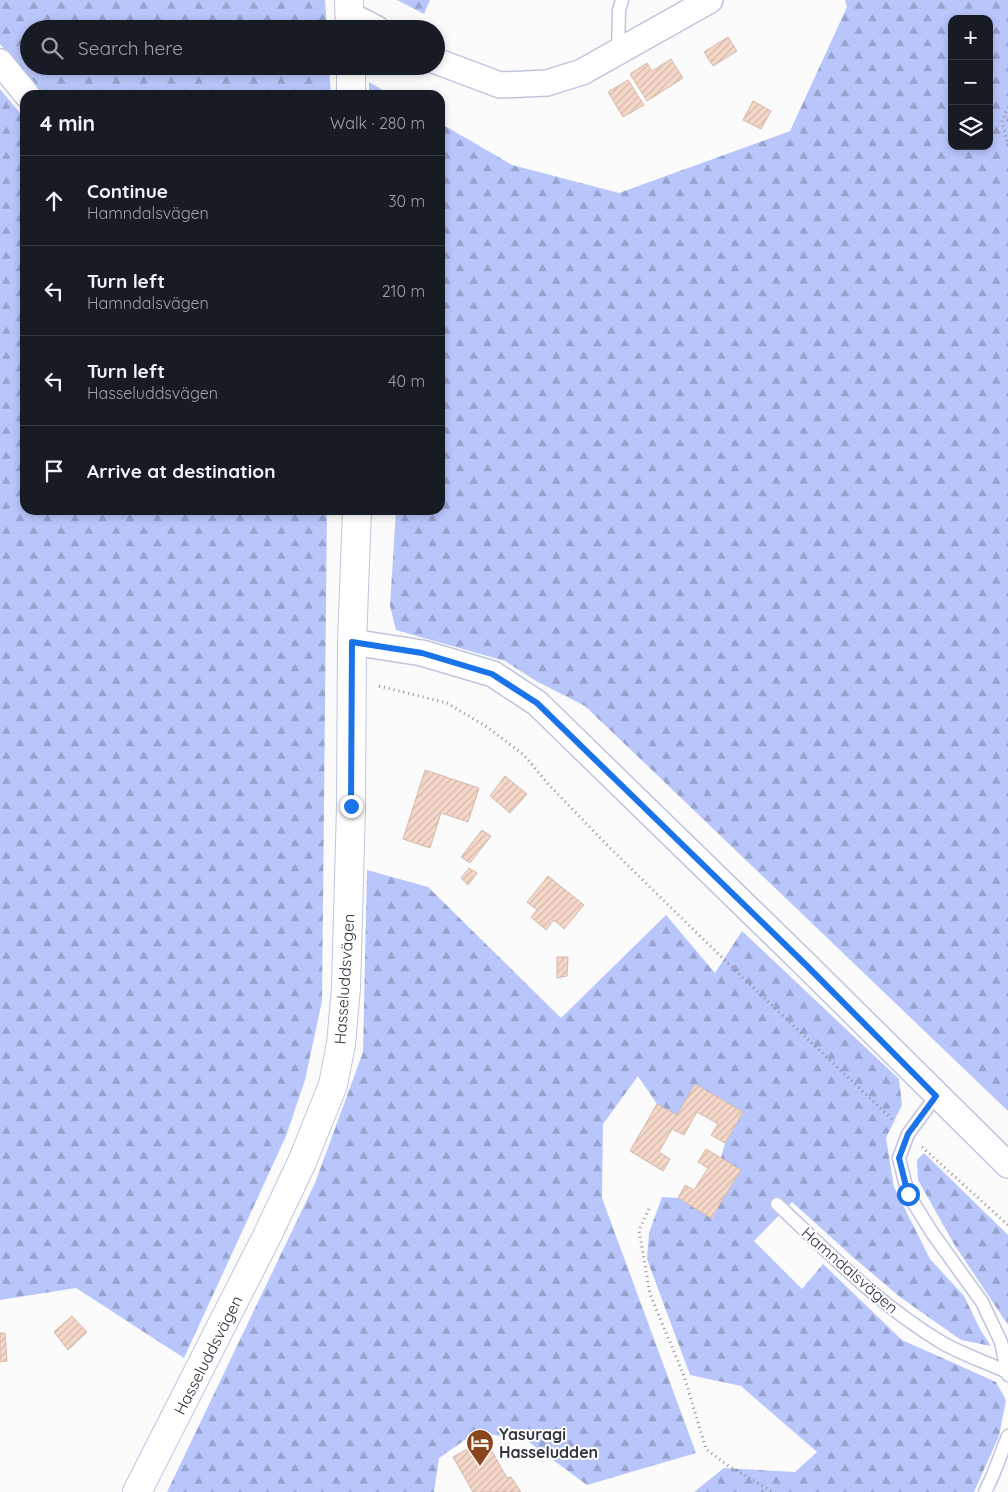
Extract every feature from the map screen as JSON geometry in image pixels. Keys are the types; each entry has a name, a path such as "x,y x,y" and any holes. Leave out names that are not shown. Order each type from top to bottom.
{"street":[{"path":"445,64 500,85 547,83 582,72 710,0"},
{"path":"0,62 23,90"},
{"path":"351,75 351,90"},
{"name":"Hasseluddsvägen","path":"137,1492 267,1236 302,1162 333,1084 341,1044 346,988 351,806 352,642 357,515"},
{"path":"352,642 422,653 492,674 537,703 1008,1165"}],"lane":[{"path":"618,51 619,10 622,0"},
{"name":"Hamndalsvägen","path":"936,1096 908,1134 899,1158 908,1194 982,1302 1001,1342 1008,1374"},
{"name":"Hamndalsvägen","path":"777,1204 858,1280 898,1313 942,1343 1008,1374"},
{"path":"985,1492 1008,1436"}],"path":[{"path":"1008,106 1002,122 1008,145"},
{"path":"379,686 447,703 487,727 524,755 550,786 610,848 908,1134 1008,1226"},
{"path":"649,1209 639,1230 650,1294 684,1376 706,1449 727,1465 773,1492"}],"green space":[{"path":"0,0 325,0 326,20 20,20 20,68 0,44"},
{"path":"397,0 430,0 424,14"},
{"path":"845,0 1008,0 1008,1111 585,706 536,681 505,661 396,630 390,606 396,515 445,515 445,126 512,165 619,193 790,131 847,7"},
{"path":"26,75 330,75 331,90 38,90"},
{"path":"369,82 383,90 369,90"},
{"path":"0,89 20,113 20,515 327,515 322,1001 305,1080 286,1136 184,1358 76,1288 0,1300"},
{"path":"367,870 428,887 561,1018 666,915 715,973 742,931 899,1079 902,1105 886,1138 894,1187 930,1259 964,1296 981,1331 991,1346 961,1340 900,1297 792,1202 754,1241 802,1289 823,1264 902,1340 996,1382 1006,1400 999,1436 974,1492 694,1492 724,1468 795,1472 817,1452 741,1386 690,1375 647,1259 649,1233 662,1197 678,1198 712,1218 740,1170 721,1158 725,1143 743,1112 695,1084 677,1115 657,1104 638,1076 603,1124 602,1198 696,1453 587,1485 526,1440 476,1432 439,1458 434,1492 167,1492 315,1183 363,1052"},
{"path":"924,1153 1008,1235 1008,1325 954,1244 918,1180 917,1160"}],"building":[{"path":"728,37 737,51 713,66 704,52"},
{"path":"671,59 683,78 647,101 630,74 647,63 652,71"},
{"path":"628,80 644,105 623,117 608,92"},
{"path":"753,101 771,111 761,129 743,120"},
{"path":"425,770 479,788 468,822 441,813 430,848 403,839"},
{"path":"505,776 527,794 510,813 490,796"},
{"path":"482,830 491,836 470,863 461,857"},
{"path":"469,868 477,873 468,885 461,878"},
{"path":"548,876 584,905 564,929 554,920 546,930 531,917 537,910 527,902"},
{"path":"557,957 568,957 567,976 557,978"},
{"path":"695,1084 743,1112 725,1143 711,1135 718,1124 697,1112 684,1135 672,1129 659,1152 670,1159 663,1171 630,1151 657,1104 677,1115"},
{"path":"706,1149 741,1170 711,1218 678,1198 685,1185 694,1190 708,1168 698,1162"},
{"path":"72,1316 87,1332 68,1350 54,1332"},
{"path":"0,1333 5,1333 7,1361 0,1362"},
{"name":"Yasuragi Hasseludden","path":"485,1439 507,1478 511,1477 521,1492 473,1492 453,1457"}],"place":[{"name":"Yasuragi Hasseludden","path":"480,1467"}],"route":[{"path":"351,806 352,642 422,653 492,674 537,703 806,965 936,1096 908,1134 899,1158 908,1194"}]}
